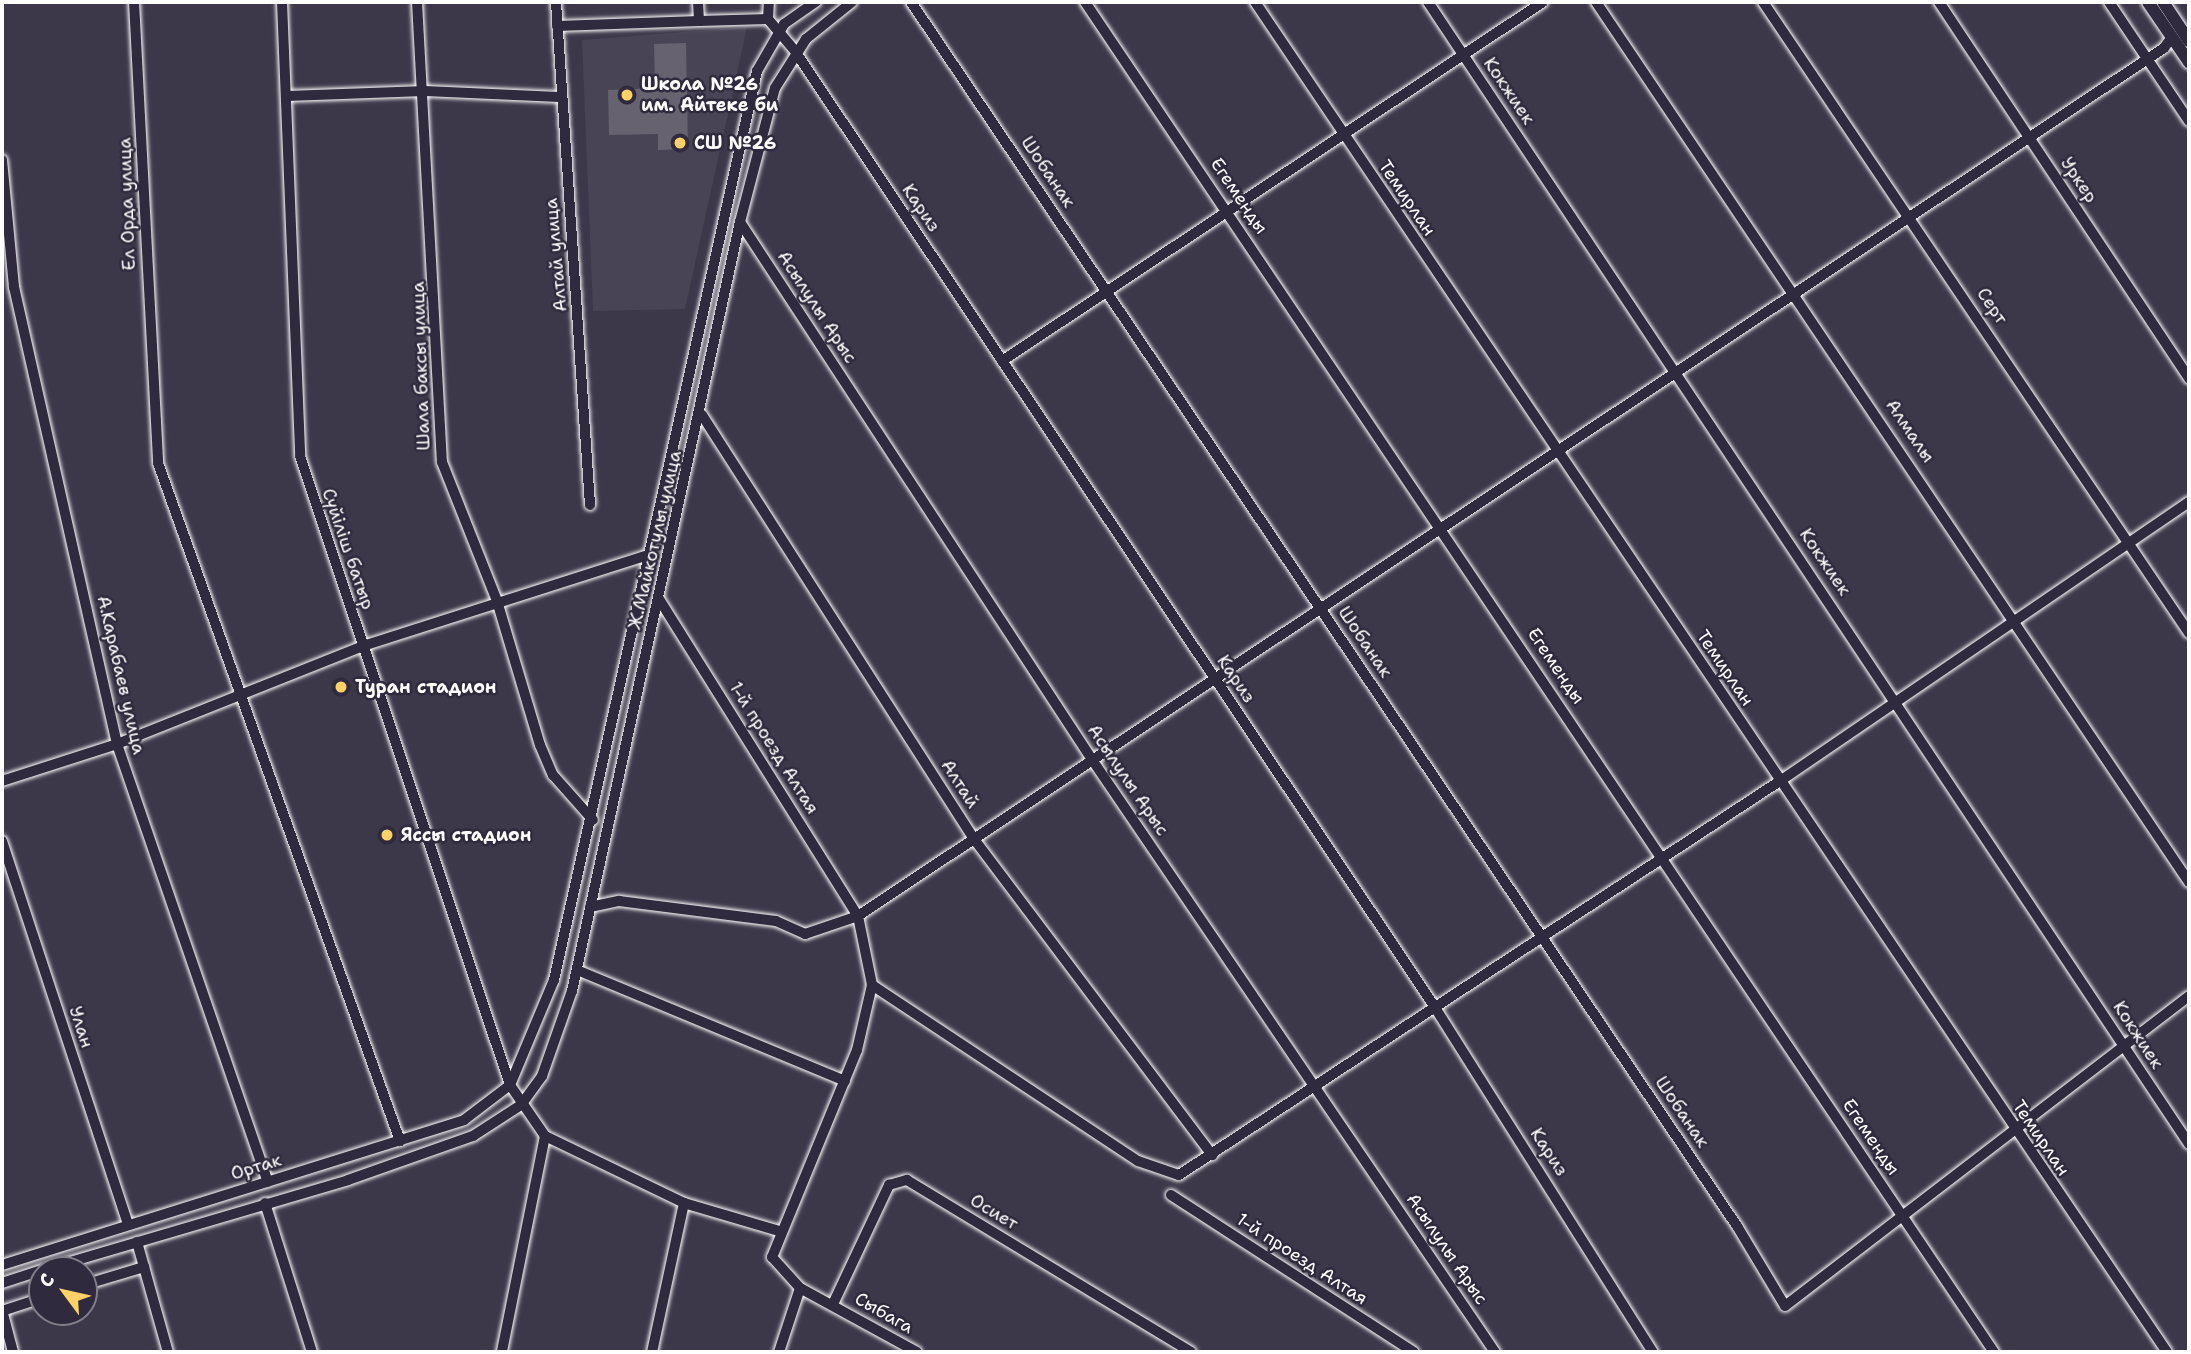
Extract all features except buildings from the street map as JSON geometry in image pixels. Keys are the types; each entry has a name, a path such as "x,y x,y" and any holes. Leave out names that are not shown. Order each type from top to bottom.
{"main road":[{"path":"2148,2 2189,62"},
{"path":"2162,2 2189,41"}],"street":[{"name":"Ел Орда улица","path":"134,2 151,404 158,463 235,693 400,1141"},
{"name":"Сүйіліш батыр","path":"282,2 300,456 510,1085 521,1105 545,1136"},
{"name":"Шала баксы улица","path":"417,2 425,91 442,463 497,601 544,755 570,798 593,820"},
{"name":"Алтай улица","path":"556,2 559,97 590,505"},
{"path":"698,2 699,21"},
{"path":"557,26 768,19 769,2"},
{"name":"Ж.Майкотулы улица","path":"510,1085 554,980 593,820 757,71 780,31 816,2"},
{"name":"Ж.Майкотулы улица","path":"521,1105 555,1049 577,970 702,415 740,222 775,88 795,51 852,2"},
{"name":"Шобанак","path":"911,2 1737,1226 1785,1306 1902,1214"},
{"name":"Егеменды","path":"1085,2 1228,209 1994,1352"},
{"name":"Темирлан","path":"1255,2 2014,1129 2168,1352"},
{"name":"Кокжиек","path":"1428,2 1897,701 2189,1144"},
{"path":"1002,361 1543,2"},
{"name":"Алмалы","path":"1597,2 1796,293 2189,882"},
{"name":"Серт","path":"1763,2 2189,633"},
{"name":"Уркер","path":"1939,2 2189,377"},
{"path":"2109,2 2189,121"},
{"name":"Кариз","path":"768,19 795,51 1434,1006 1653,1352"},
{"path":"590,906 619,901 776,922 805,934 858,916 2148,59 2172,37"},
{"path":"287,96 425,91 559,97"},
{"name":"А.Карабаев улица","path":"2,160 14,286 117,744 268,1182"},
{"name":"Асылулы Арыс","path":"740,222 1093,761 1495,1352"},
{"name":"Алтай","path":"702,415 974,839 1212,1155"},
{"path":"872,985 1138,1161 1179,1175 1780,782 2189,502"},
{"path":"2,781 117,744 235,693 363,646 497,601 649,555"},
{"name":"1-й проезд Алтая","path":"659,599 858,916"},
{"path":"624,680 641,683"},
{"name":"Улан","path":"2,841 128,1225"},
{"path":"779,1352 800,1288 772,1257 779,1231 845,1081 872,985 858,916"},
{"path":"577,970 845,1081"},
{"path":"1902,1214 2189,996"},
{"name":"Ортак","path":"2,1265 464,1120 510,1085"},
{"path":"90,1256 472,1136 521,1105"},
{"path":"502,1352 545,1136 684,1203 779,1231"},
{"name":"Осиет","path":"833,1304 889,1185 907,1180 1191,1352"},
{"name":"1-й проезд Алтая","path":"1171,1195 1414,1352"},
{"path":"265,1203 312,1352"},
{"path":"652,1352 684,1203"},
{"path":"137,1242 167,1352"},
{"path":"98,1281 144,1267"},
{"path":"2,1283 28,1275"},
{"name":"Сыбага","path":"800,1288 918,1352"},
{"path":"13,1352 2,1311 28,1303"}],"shaded area":[{"path":"747,27 685,309 593,311 582,40"}],"place":[{"name":"Школа №26 им. Айтеке би","path":"627,95"},
{"name":"СШ №26","path":"680,143"},
{"name":"Туран стадион","path":"341,687"},
{"name":"Яссы стадион","path":"387,835"}]}
